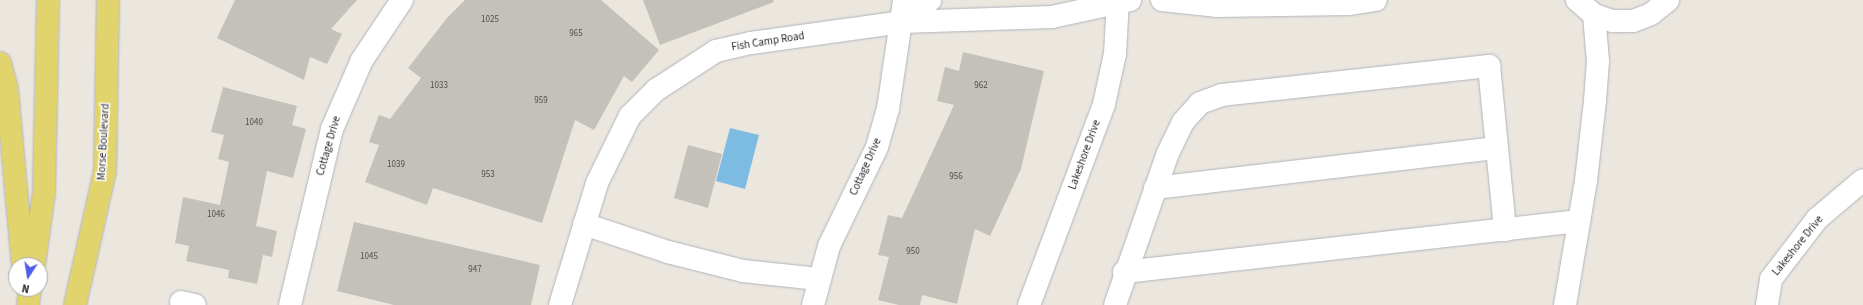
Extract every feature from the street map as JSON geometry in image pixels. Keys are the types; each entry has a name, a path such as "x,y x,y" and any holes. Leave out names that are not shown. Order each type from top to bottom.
{"main road":[{"path":"35,257 44,192 48,0"},
{"name":"Morse Boulevard","path":"75,305 104,171 108,0"},
{"path":"0,63 7,90 22,257"}],"street":[{"name":"Cottage Drive","path":"290,305 332,129 362,60 402,0"},
{"name":"Cottage Drive","path":"813,305 829,246 878,146 888,110 904,0"},
{"path":"902,22 930,0"},
{"name":"Fish Camp Road","path":"560,305 597,183 630,116 656,90 687,68 716,51 751,43 902,22 1052,17 1118,0 1130,0"},
{"name":"Lakeshore Drive","path":"1029,305 1104,104 1115,54 1118,0"},
{"path":"1162,0 1216,6 1343,4 1376,0"},
{"path":"1577,0 1594,15 1613,21 1633,21 1651,14 1668,0"},
{"path":"1565,305 1579,221 1596,88 1598,60 1594,15"},
{"path":"1115,305 1124,272 1155,188 1183,122 1200,103 1222,95 1489,66 1505,230"},
{"path":"1155,188 1497,148"},
{"name":"Lakeshore Drive","path":"1767,305 1771,279 1817,219 1863,180"},
{"path":"1124,272 1579,221"},
{"path":"584,224 668,252 743,271 819,279"}],"water":[{"path":"730,128 759,135 745,189 716,181"}],"building":[{"path":"235,0 357,0 331,29 342,34 327,64 310,57 304,80 217,38"},
{"path":"465,0 601,0 659,50 632,82 624,76 594,130 575,120 542,223 433,188 427,205 365,182 379,145 369,142 379,115 390,119 421,78 408,68 447,18"},
{"path":"643,0 773,0 774,2 660,45"},
{"path":"963,52 1044,71 1021,169 990,236 975,229 957,304 922,295 920,305 899,305 878,300 889,257 878,255 888,215 902,218 954,105 937,101 945,67 959,71"},
{"path":"223,87 297,106 292,125 306,129 293,178 267,171 256,226 277,231 272,257 263,255 257,284 228,278 229,270 186,261 189,246 175,243 183,197 220,205 229,162 218,159 224,135 211,132"},
{"path":"688,145 722,154 708,208 674,198"},
{"path":"354,222 540,265 531,305 394,305 337,291"}]}
